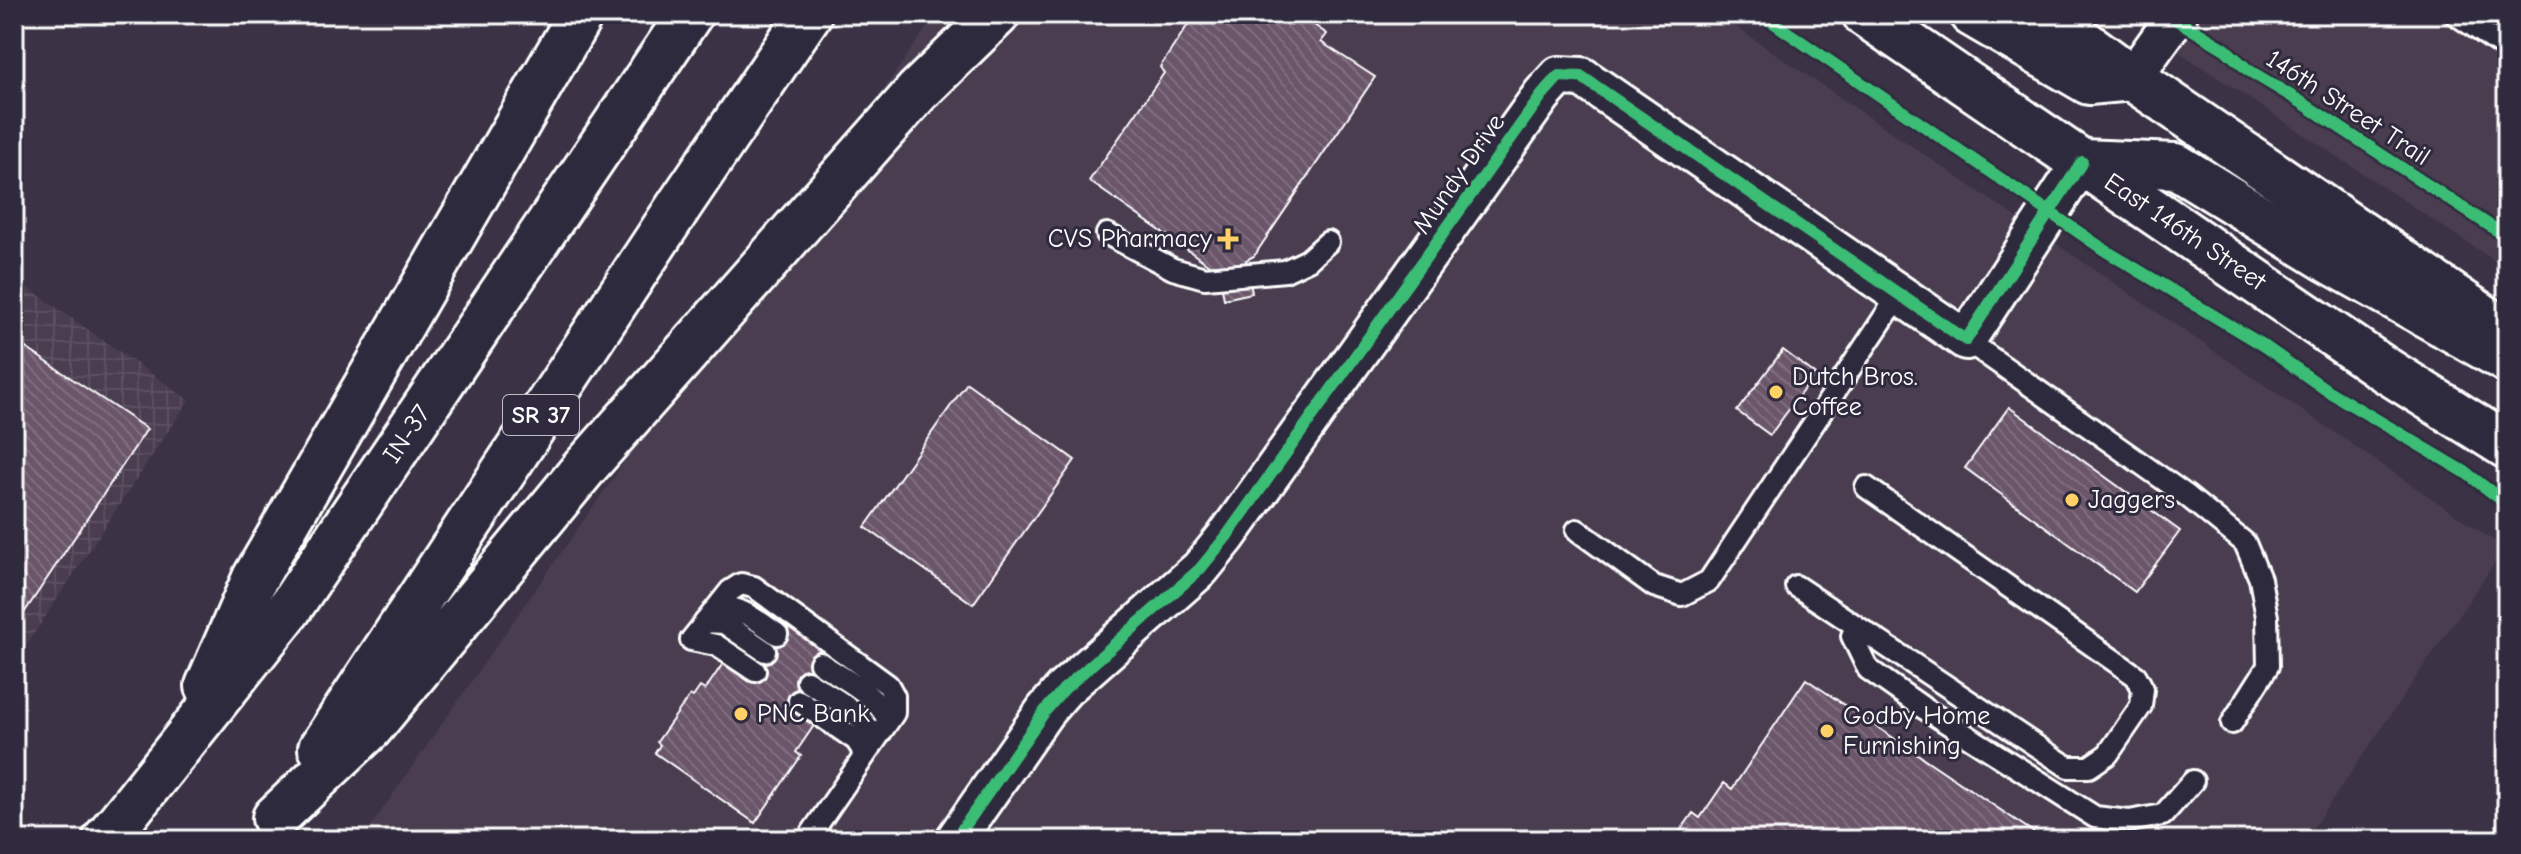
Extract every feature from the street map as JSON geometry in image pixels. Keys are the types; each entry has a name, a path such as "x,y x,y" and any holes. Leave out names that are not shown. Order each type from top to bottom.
{"main road":[{"path":"185,738 255,578 581,14"},
{"name":"IN-37","path":"105,840 289,609 690,14"},
{"name":"SR 37","path":"267,829 809,14"},
{"path":"917,92 975,14"},
{"path":"267,829 370,728 585,467 917,92 997,14"},
{"name":"East 146th Street","path":"1865,14 2381,367 2507,446"},
{"path":"1972,14 2089,82 2132,78"},
{"path":"2045,14 2132,78 2507,333"},
{"path":"2082,162 2176,166 2327,259 2507,360"}],"street":[{"path":"2132,78 2178,14"},
{"name":"Mundy Drive","path":"955,840 1045,711 1064,689 1200,569 1226,537 1542,95 1559,76 1582,77 1966,340"},
{"path":"1966,340 2082,162"}],"lane":[{"path":"2455,14 2507,49"},
{"path":"1107,234 1173,269 1205,278 1285,271 1308,260 1328,242"},
{"path":"1577,530 1654,586 1682,595 1709,581 1899,295"},
{"path":"1966,340 2187,496 2245,543 2260,579 2267,617 2268,666 2232,723"},
{"path":"1796,586 2068,767 2089,767 2108,754 2141,706 2143,689 2136,676 1866,487"},
{"path":"755,671 716,645 691,640 730,591 741,584 754,587 883,679 894,696 895,705 888,721 807,840"},
{"path":"712,614 748,614 777,634"},
{"path":"712,614 765,651"},
{"path":"1856,627 1852,636 1868,669 2095,817 2129,821 2163,815 2193,781"},
{"path":"820,663 873,700 883,709 888,721"},
{"path":"807,681 864,720 872,730 868,750"},
{"path":"799,701 856,740 862,749 868,750"}],"shaded area":[{"path":"936,14 1717,14 2505,548 2305,840 361,840"},
{"path":"2123,14 2507,14 2507,269 2132,21"},
{"path":"14,278 189,400 14,664"}],"building":[{"name":"CVS Pharmacy","path":"1195,14 1298,14 1327,34 1321,42 1375,77 1254,256 1246,260 1252,293 1224,299 1218,265 1212,267 1089,181 1164,73 1160,67"},
{"path":"14,340 147,429 14,628"},
{"name":"Dutch Bros. Coffee","path":"1783,350 1815,374 1770,435 1737,411"},
{"path":"967,383 1075,460 973,604 865,527"},
{"name":"Jaggers","path":"2009,407 2180,531 2135,592 1965,468"},
{"name":"PNC Bank","path":"791,618 835,648 826,660 820,662 797,695 817,721 796,752 801,756 755,823 655,753 660,745 657,742 690,695 693,697 700,687 705,690 726,659 754,667"},
{"name":"Godby Home Furnishing","path":"1806,679 2045,840 1674,840 1693,813 1700,818 1724,783 1732,789"}],"cycle path":[{"path":"1761,14 2106,251 2264,346 2328,391 2465,472 2507,504"},
{"name":"146th Street Trail","path":"2167,14 2225,49 2248,70 2507,237"},
{"path":"955,840 1045,711 1064,689 1200,569 1226,537 1542,95 1559,76 1582,77 1966,340 2082,162"}],"place":[{"name":"CVS Pharmacy","path":"1228,239"},
{"name":"Dutch Bros. Coffee","path":"1776,392"},
{"name":"Jaggers","path":"2072,500"},
{"name":"PNC Bank","path":"741,714"},
{"name":"Godby Home Furnishing","path":"1827,731"}]}
